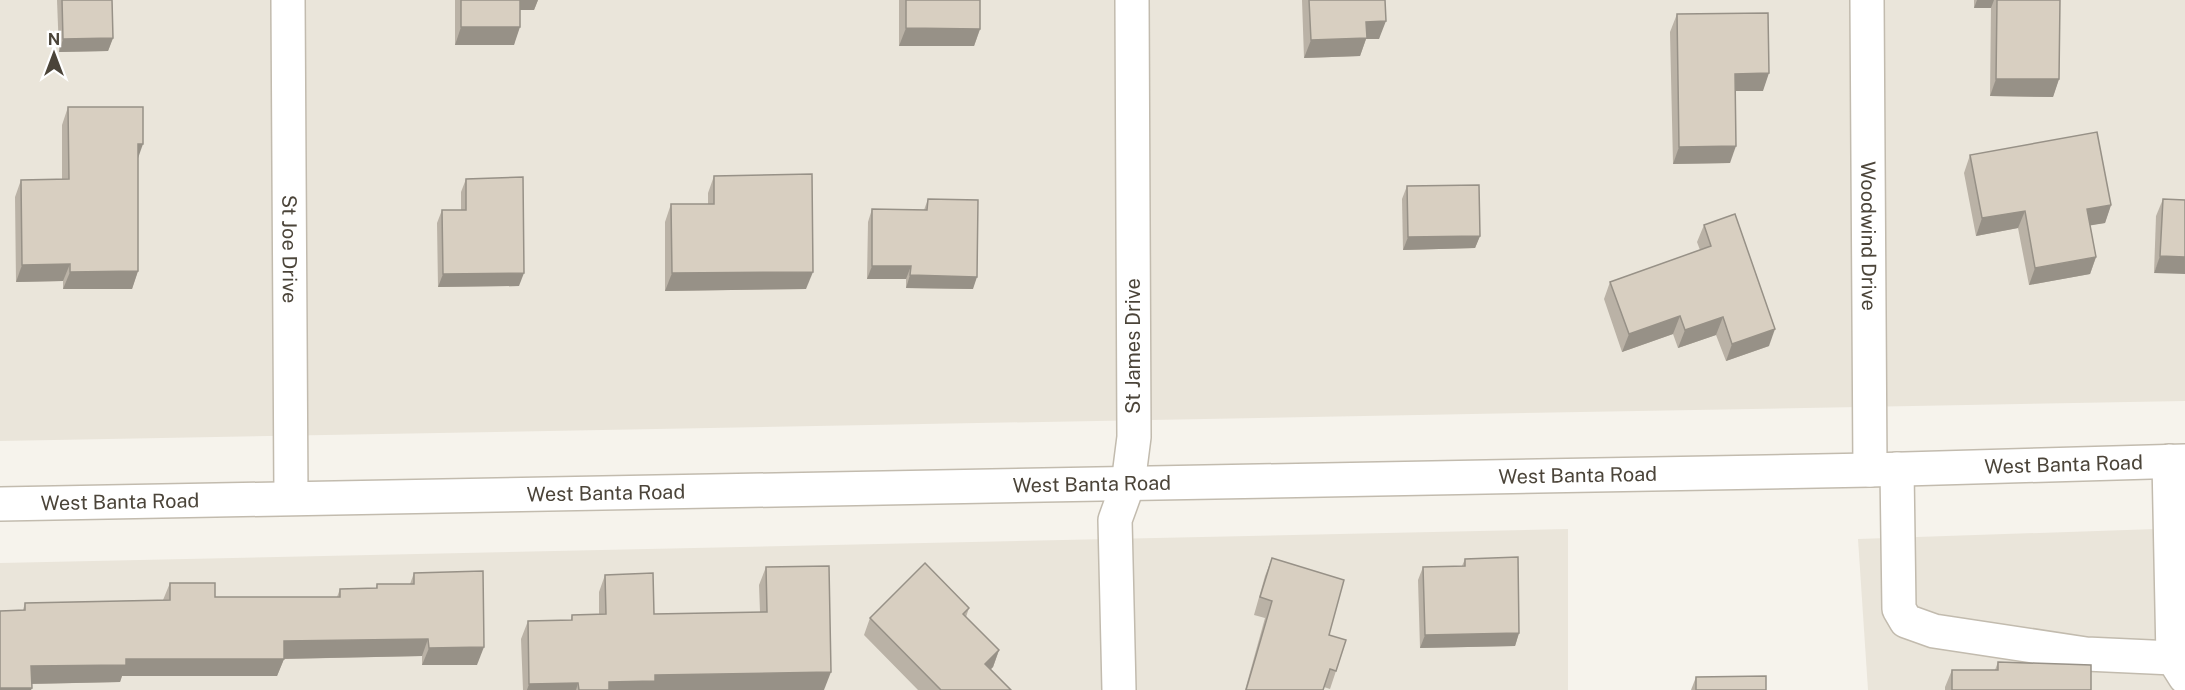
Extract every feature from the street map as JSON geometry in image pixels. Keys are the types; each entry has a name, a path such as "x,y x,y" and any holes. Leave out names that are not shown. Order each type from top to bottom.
{"street":[{"name":"St Joe Drive","path":"288,0 291,497"},
{"name":"St James Drive","path":"1119,690 1115,520 1128,484 1134,437 1132,0"},
{"name":"Woodwind Drive","path":"1868,0 1883,470 1899,609 1906,621 1934,631 2179,668"},
{"name":"West Banta Road","path":"0,504 1883,470 2177,461"},
{"path":"2177,461 2179,668"}],"shaded area":[{"path":"0,0 2185,0 2185,401 0,441"},
{"path":"2185,528 2185,690 1868,690 1858,539"},
{"path":"1568,529 1568,690 0,690 0,563"}],"building":[{"path":"62,0 112,0 113,38 63,39"},
{"path":"461,0 520,0 520,27 461,27"},
{"path":"906,0 980,0 980,29 906,28"},
{"path":"1309,0 1385,0 1386,21 1366,22 1367,38 1311,40"},
{"path":"1997,0 2060,0 2059,79 1996,79"},
{"path":"1768,13 1769,73 1735,74 1736,146 1679,147 1677,14"},
{"path":"68,107 143,107 143,144 138,144 138,271 70,272 70,264 22,265 21,180 69,179"},
{"path":"2097,132 2111,205 2087,209 2096,257 2035,268 2025,211 1982,218 1970,155"},
{"path":"812,174 813,272 672,273 671,204 714,204 714,176"},
{"path":"523,177 524,273 443,274 442,210 466,210 466,179"},
{"path":"1479,185 1480,236 1408,237 1407,186"},
{"path":"928,199 978,200 977,277 910,275 911,266 872,266 872,209 927,210"},
{"path":"2163,199 2185,200 2185,257 2160,256"},
{"path":"1735,214 1775,329 1732,344 1723,317 1685,330 1680,316 1629,334 1610,282 1711,246 1704,225"},
{"path":"1518,557 1519,633 1425,635 1423,567 1465,566 1465,559"},
{"path":"1272,558 1344,580 1329,635 1346,640 1336,671 1330,669 1323,690 1246,690 1272,601 1260,597"},
{"path":"925,563 969,608 963,614 999,650 985,664 1011,690 941,690 870,618"},
{"path":"829,566 831,672 655,675 655,681 609,682 609,690 579,690 578,683 529,684 528,621 572,620 572,615 606,614 605,575 653,573 654,614 767,612 766,567"},
{"path":"483,571 484,647 429,648 428,639 284,641 284,659 126,659 126,665 31,666 32,688 0,688 0,611 25,610 25,603 170,600 170,583 215,583 215,597 340,597 340,589 377,588 377,584 414,584 414,573"},
{"path":"1998,662 2091,665 2091,690 1952,690 1952,670 1998,670"},
{"path":"1766,676 1766,690 1696,690 1696,677"}]}
